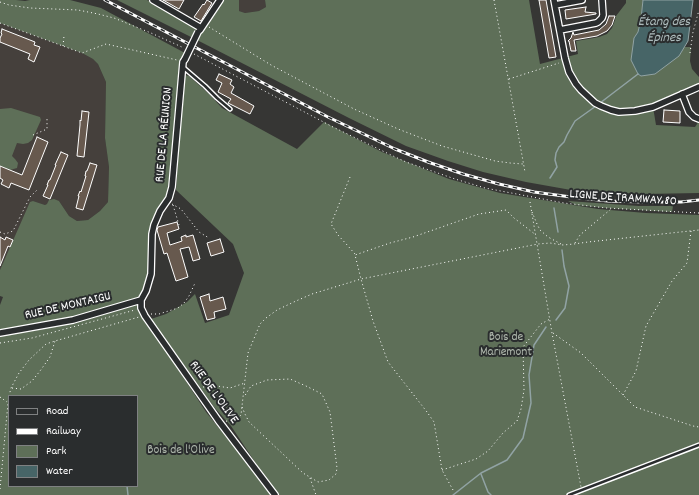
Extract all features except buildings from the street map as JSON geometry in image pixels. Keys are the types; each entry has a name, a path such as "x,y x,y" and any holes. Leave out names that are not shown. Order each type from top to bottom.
{"street":[{"path":"153,0 201,28"},
{"name":"RUE DE LA RÉUNION","path":"141,300 146,291 151,274 152,234 154,224 160,211 169,198 172,187 184,63 201,28 220,0"},
{"path":"582,0 555,2 569,72 581,90 598,104 618,112 635,111 652,107 697,88 699,83"},
{"path":"560,30 596,24 602,18 602,0"},
{"path":"682,94 689,112 694,117 699,119"},
{"path":"141,300 143,312"},
{"name":"RUE DE MONTAIGU","path":"0,333 73,320 141,300"},
{"name":"RUE DE L'OLIVE","path":"143,312 218,420 275,495"}],"lane":[{"path":"184,63 217,98 230,109"},
{"path":"569,495 699,445"}],"path":[{"path":"494,0 525,172"},
{"path":"0,2 30,8 78,10 114,18 186,49"},
{"path":"690,53 693,32 699,10"},
{"path":"0,23 82,53 106,44 184,63"},
{"path":"201,28 354,110 398,129 442,146 487,159 523,164"},
{"path":"62,46 64,36"},
{"name":"LIGNE DE TRAMWAY 80","path":"192,53 333,127 406,162 454,180 564,203 612,208 699,213"},
{"path":"509,79 566,61"},
{"path":"33,136 47,129 47,120"},
{"path":"350,177 332,224 338,235 355,255 360,279 388,362 434,422 442,470 453,490"},
{"path":"0,232 5,234 13,231 30,197 37,190"},
{"path":"530,202 581,490"},
{"path":"179,225 173,205 181,209 199,232 210,238"},
{"path":"574,244 580,235 612,208"},
{"path":"531,209 540,230 548,237 563,245"},
{"path":"355,255 479,214 506,210 536,235"},
{"path":"218,420 230,422 236,420 241,415 246,382 248,353 260,324 277,310 312,294 360,279 538,244 550,243 563,245 699,230"},
{"path":"623,395 636,371 646,326 672,281 687,263 691,231"},
{"path":"0,343 32,338 143,312 159,314 178,308 184,303 196,283"},
{"path":"9,395 11,388 19,373 29,360 46,344 143,312"},
{"path":"442,470 476,460 488,451 503,433 517,421 521,409 524,390 523,347 541,324 550,319"},
{"path":"552,333 581,353 635,407 699,427"},
{"path":"11,388 21,389 32,381 50,357 55,341"},
{"path":"242,406 249,422 303,472 318,482 329,480 336,474 337,468 330,412 322,394 290,379 267,380 251,386 243,397"},
{"path":"196,388 217,386 230,388 246,382"},
{"path":"0,397 8,403 0,489"},
{"path":"310,477 316,495"}],"shaded area":[{"path":"239,0 265,0 266,7 259,11 245,13 239,11"},
{"path":"0,23 82,53 93,59 98,64 106,82 105,138 109,167 108,202 100,211 88,220 77,221 69,216 59,201 45,205 33,201 0,271"}],"green space":[{"path":"0,0 70,0 101,8 185,53 170,191 153,222 149,236 151,253 147,281 140,296 106,308 50,323 18,329 0,329 0,305 3,297 0,296 0,270 30,202 33,201 45,205 49,200 54,199 59,201 69,216 77,221 88,220 100,211 108,202 109,167 105,138 106,82 98,64 93,59 82,53 0,23"},
{"path":"117,0 147,0 198,29 193,38"},
{"path":"220,0 239,0 239,11 245,13 259,11 266,7 265,0 529,0 540,64 578,54 576,41 607,34 612,28 616,16 626,3 626,0 643,0 638,32 634,38 679,56 684,47 691,47 690,61 692,69 699,77 699,87 653,107 656,125 695,127 699,121 699,193 643,194 571,190 483,172 406,146 197,40 201,28"},
{"name":"Bois de Mariemont","path":"185,75 189,76 222,108 297,149 324,122 382,152 449,179 500,193 598,209 699,215 699,495 277,495 231,426 214,407 151,319 166,314 187,302 195,294 205,323 229,315 244,273 233,244 176,190"},
{"path":"11,108 40,117 41,120 32,140 23,144 17,143 12,156 18,163 17,168 10,170 0,166 0,109"},
{"path":"568,201 639,206 673,206 672,212 576,205"},
{"name":"Bois de l'Olive","path":"135,304 140,308 146,320 206,412 272,495 0,495 0,334 33,331 107,313"}],"water":[{"name":"Étang des Épines","path":"643,0 693,0 688,41 679,56 655,74 641,76 638,74 631,60 634,38 638,32 641,19"}],"waterway":[{"path":"600,103 638,74"},
{"path":"550,178 557,167 555,160 556,153 564,142 575,121 596,106"},
{"path":"554,208 558,232"},
{"path":"556,320 565,308 569,286 562,250"},
{"path":"453,495 481,473 507,460 523,438 531,403 529,375 534,345 546,327"},
{"path":"481,474 488,492 491,495"},
{"path":"127,487 128,495"}],"railway":[{"path":"105,0 328,117 395,149 463,174 534,192 571,197 608,201 644,202 681,202 699,200"}]}
